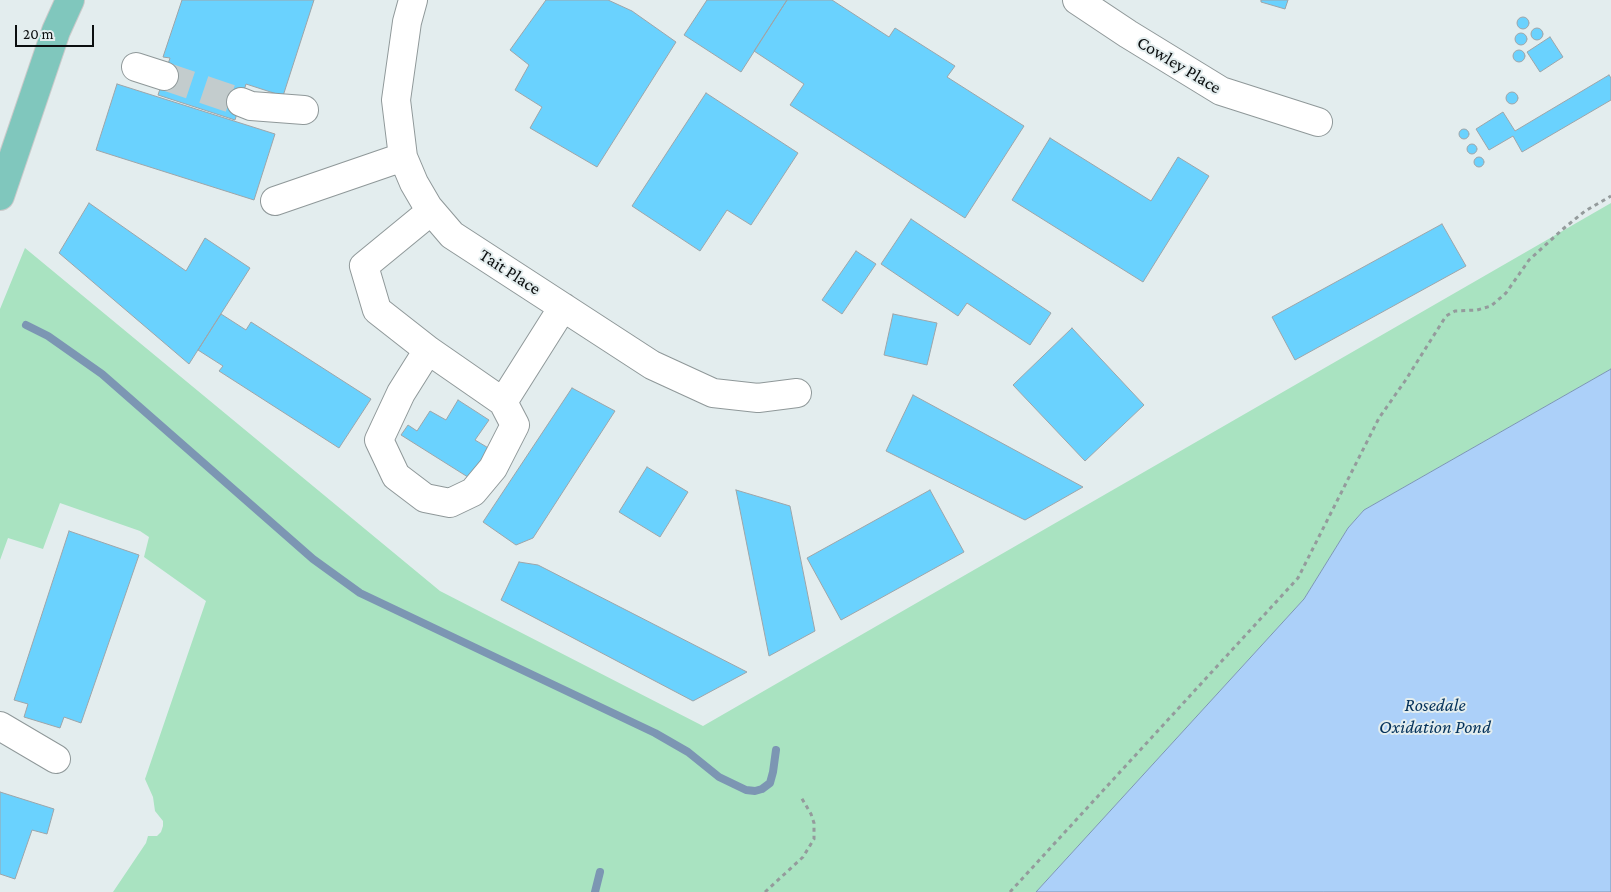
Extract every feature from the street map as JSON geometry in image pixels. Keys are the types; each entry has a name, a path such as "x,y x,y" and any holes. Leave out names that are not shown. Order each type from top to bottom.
{"main road":[{"path":"56,31 61,0"},
{"path":"0,196 56,31 70,0"}],"street":[{"name":"Tait Place","path":"413,0 407,22 396,100 403,157 414,183 431,211 452,234 652,365 712,393 758,398 797,393"},
{"name":"Cowley Place","path":"1077,0 1221,91 1318,122"},
{"path":"136,66 164,76"},
{"path":"241,102 251,106 304,110"},
{"path":"275,201 403,157"},
{"path":"428,350 401,393 379,440 396,476 425,498 450,503 473,492 493,468 515,425 503,402 428,350 377,310 364,266 431,211"},
{"path":"503,402 564,307"},
{"path":"0,726 56,759"}],"path":[{"path":"1010,892 1298,578 1379,418 1446,316 1455,311 1477,310 1491,306 1506,293 1529,260 1585,211 1611,196"},
{"path":"765,892 803,857 814,839 814,823 801,797"}],"green space":[{"path":"1611,203 1611,369 1364,510 1348,528 1304,599 1036,892 113,892 146,843 148,836 157,836 163,826 163,821 155,811 153,797 145,779 206,601 144,557 149,537 140,531 60,503 43,549 8,538 0,560 0,309 25,248 440,591 703,726"}],"water":[{"name":"Rosedale Oxidation Pond","path":"1611,369 1611,892 1036,892 1304,599 1348,528 1364,510"}],"building":[{"path":"182,0 314,0 283,96 246,84 235,120 158,95 170,58 163,57"},
{"path":"546,0 608,0 632,11 676,42 597,167 530,128 542,107 515,90 529,65 510,50"},
{"path":"707,0 787,0 741,72 684,35"},
{"path":"787,0 832,0 889,37 895,28 955,66 947,77 1024,126 965,218 790,105 804,84 754,51"},
{"path":"1261,0 1288,0 1285,9 1261,2"},
{"path":"1521,17 1525,17 1529,23 1525,29 1521,29 1517,25 1517,21"},
{"path":"1537,28 1543,34 1537,40 1531,34"},
{"path":"1521,33 1527,39 1521,45 1515,39"},
{"path":"1550,37 1563,57 1540,72 1527,52"},
{"path":"1517,50 1521,50 1525,56 1521,62 1517,62 1513,58 1513,54"},
{"path":"1609,75 1611,78 1611,100 1522,152 1513,136 1489,150 1476,129 1503,112 1515,131"},
{"path":"117,84 275,134 254,200 96,150"},
{"path":"1512,92 1518,98 1512,104 1506,98"},
{"path":"706,93 798,153 751,225 727,210 700,251 632,206"},
{"path":"1462,129 1466,129 1469,134 1468,138 1462,139 1459,136 1459,132"},
{"path":"1050,138 1151,201 1178,157 1209,176 1143,282 1012,200"},
{"path":"1470,144 1474,144 1477,149 1476,153 1470,154 1467,151 1467,147"},
{"path":"1477,157 1481,157 1484,162 1483,166 1477,167 1474,164 1474,160"},
{"path":"89,203 186,271 205,238 250,268 189,364 59,253"},
{"path":"911,219 1051,313 1030,345 967,303 958,316 881,264"},
{"path":"1442,224 1466,266 1295,360 1272,317"},
{"path":"856,251 876,264 842,314 822,300"},
{"path":"221,314 246,330 251,322 371,399 339,448 219,371 223,366 198,350"},
{"path":"893,314 937,323 927,365 884,355"},
{"path":"1072,328 1144,405 1085,461 1013,385"},
{"path":"572,388 615,411 533,538 516,545 483,522"},
{"path":"913,395 1083,487 1025,520 886,451"},
{"path":"458,400 489,420 475,440 490,449 471,479 401,435 408,425 417,431 430,411 446,420"},
{"path":"647,467 688,492 660,537 619,512"},
{"path":"736,490 790,506 815,631 769,656"},
{"path":"930,490 964,552 841,620 807,558"},
{"path":"69,531 139,555 81,723 64,717 60,728 24,717 28,704 14,700"},
{"path":"519,562 538,565 747,672 693,701 501,600"},
{"path":"0,792 54,809 47,834 32,830 15,879 0,874"}],"waterway":[{"path":"26,325 48,336 102,374 313,559 360,593 655,733 688,752 719,777 746,790 755,791 762,789 770,783 776,750"},
{"path":"595,892 600,872"}],"tunnel":[{"path":"164,76 241,102"}]}
